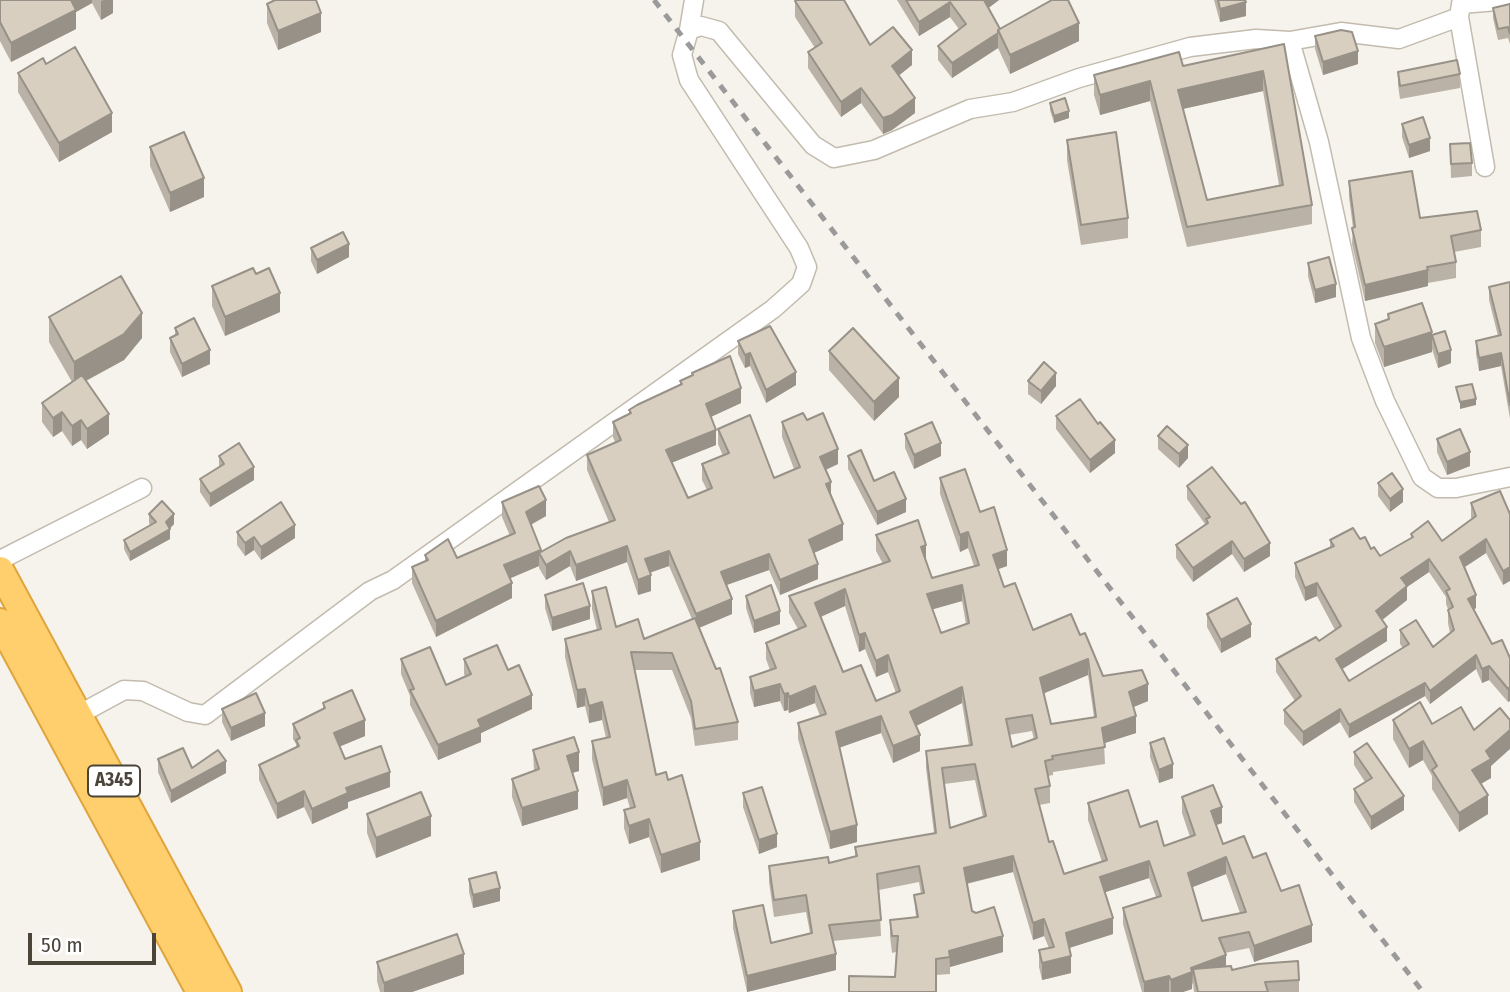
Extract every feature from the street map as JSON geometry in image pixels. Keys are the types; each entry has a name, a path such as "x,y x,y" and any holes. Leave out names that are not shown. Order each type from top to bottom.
{"highway":[{"name":"A345","path":"0,570 228,992"},
{"name":"A345","path":"0,622 200,992"}],"street":[{"path":"78,715 124,690 143,691 188,712 205,715 370,591 393,580 773,309 801,284 807,267 799,248 689,80 682,55 694,0"},
{"path":"1485,167 1459,17 1461,4 1510,0"},
{"path":"689,30 701,26 719,31 813,145 834,158 874,150 970,109 1013,102 1079,78 1190,47 1243,40 1290,41 1341,32 1399,40 1459,17"},
{"path":"1290,41 1319,142 1361,338 1385,401 1422,477 1438,488 1456,488 1510,477"},
{"path":"0,560 142,488"}],"building":[{"path":"0,0 71,0 76,10 11,43 0,22"},
{"path":"275,0 316,0 321,13 278,31 267,4"},
{"path":"844,0 870,45 893,27 912,50 892,66 915,98 892,115 883,118 861,88 841,102 808,52 822,43 795,1"},
{"path":"906,0 984,0 1000,29 998,33 952,63 938,46 966,24 950,2 919,22"},
{"path":"1052,0 1068,0 1079,23 1010,55 998,30"},
{"path":"1218,0 1245,0 1246,2 1220,9"},
{"path":"1510,4 1510,34 1508,27 1498,29 1493,8"},
{"path":"1341,30 1352,32 1358,51 1323,62 1315,36"},
{"path":"1284,44 1312,205 1187,227 1150,81 1100,95 1094,75 1179,52 1183,66","holes":["1263,71 1283,185 1207,200 1178,90"]},
{"path":"75,47 112,113 59,143 18,73 43,58 46,64"},
{"path":"1457,60 1460,74 1400,86 1398,72"},
{"path":"1065,98 1069,111 1054,116 1050,103"},
{"path":"1423,117 1430,138 1409,145 1402,124"},
{"path":"184,132 204,178 170,193 150,147"},
{"path":"1116,132 1128,218 1081,225 1067,140"},
{"path":"1470,143 1472,163 1451,164 1450,144"},
{"path":"1412,171 1420,218 1477,211 1481,230 1451,236 1456,262 1427,267 1428,270 1365,285 1352,228 1355,227 1349,181"},
{"path":"343,232 349,244 317,260 311,248"},
{"path":"1329,257 1336,284 1315,290 1308,263"},
{"path":"253,268 256,274 269,268 280,293 225,317 212,286"},
{"path":"121,276 142,313 124,334 74,362 49,317"},
{"path":"1510,282 1510,405 1501,353 1479,358 1476,341 1501,335 1489,287"},
{"path":"1422,303 1432,332 1384,347 1375,324 1389,319 1388,314"},
{"path":"194,318 210,350 182,364 170,338 178,334 175,328"},
{"path":"770,326 796,372 766,390 750,353 745,355 738,341"},
{"path":"853,328 899,378 874,402 829,351"},
{"path":"1445,331 1451,350 1438,354 1432,335"},
{"path":"730,356 741,388 706,404 716,430 666,450 688,498 712,488 702,464 729,453 718,429 750,415 774,478 800,467 782,422 803,413 807,420 823,413 838,449 820,457 831,482 826,484 843,524 809,540 818,564 780,580 769,554 721,572 732,599 696,614 669,551 645,559 651,575 638,580 627,546 576,565 570,551 546,565 539,553 566,538 615,520 587,455 621,440 613,422 631,413 629,410 637,405 682,384 680,381 693,375 692,373"},
{"path":"1044,362 1056,373 1041,391 1028,381"},
{"path":"82,375 109,414 87,429 81,420 72,426 62,412 53,418 42,403"},
{"path":"1472,384 1476,399 1460,402 1456,387"},
{"path":"1080,399 1098,424 1100,422 1115,440 1090,460 1056,416"},
{"path":"932,422 941,443 914,455 905,434"},
{"path":"1167,426 1188,445 1179,454 1158,436"},
{"path":"1460,429 1470,452 1447,462 1437,439"},
{"path":"239,443 254,467 210,494 200,479 224,464 219,456"},
{"path":"861,450 874,481 894,472 906,499 877,512 848,456"},
{"path":"1212,467 1241,504 1245,502 1270,543 1244,559 1232,541 1193,568 1176,545 1208,523 1206,519 1210,517 1187,486"},
{"path":"965,469 980,512 994,507 1007,550 993,555 1004,587 1015,583 1033,630 1071,614 1080,635 1085,633 1103,676 1142,670 1148,684 1129,692 1136,716 1102,728 1105,747 1052,756 1053,759 1045,761 1050,786 1035,789 1049,842 1053,841 1064,874 1107,860 1088,803 1128,790 1140,827 1157,821 1164,846 1195,835 1182,797 1213,785 1222,807 1211,811 1223,844 1244,836 1253,858 1266,853 1281,891 1299,885 1312,925 1254,946 1249,932 1219,938 1226,955 1191,968 1192,972 1171,980 1169,976 1144,982 1123,908 1161,896 1149,861 1100,877 1113,918 1066,933 1071,956 1042,963 1039,950 1054,947 1044,919 1033,923 1013,856 964,868 972,911 976,913 994,907 1003,936 949,951 950,957 936,959 936,992 849,992 849,976 895,977 898,936 892,936 890,920 918,917 914,895 924,893 919,866 877,874 881,920 829,925 836,954 747,976 733,911 763,905 771,943 812,933 806,895 774,900 769,866 828,857 829,863 857,856 855,847 936,833 926,751 972,745 962,687 910,712 920,735 893,746 881,716 836,732 857,825 830,832 798,723 826,714 815,686 789,697 788,693 784,694 780,684 754,691 750,677 776,668 766,643 806,626 789,596 890,561 876,535 918,520 926,545 921,547 932,578 979,565 968,532 960,535 940,478","holes":["962,585 969,623 941,633 927,594","845,589 859,635 865,633 876,661 888,655 900,691 876,701 861,665 843,672 815,603","1088,659 1096,717 1051,724 1040,678","1032,715 1037,738 1012,747 1006,719","975,764 986,816 950,828 942,768","1226,857 1246,912 1202,921 1188,873"]},
{"path":"1392,473 1403,489 1390,499 1378,483"},
{"path":"539,486 546,500 526,512 541,550 504,565 512,583 436,621 412,567 428,560 425,555 448,539 457,558 515,533 502,502"},
{"path":"1500,491 1510,514 1510,567 1503,571 1486,539 1460,557 1476,595 1468,599 1492,644 1502,640 1510,658 1510,687 1508,689 1489,666 1482,669 1476,655 1430,691 1425,683 1349,725 1340,709 1303,732 1284,710 1301,696 1276,659 1316,637 1319,641 1341,626 1317,583 1305,588 1295,563 1334,546 1330,540 1353,528 1360,539 1365,537 1371,549 1374,547 1380,556 1413,537 1411,534 1428,521 1442,541 1476,516 1471,503","holes":["1429,559 1450,589 1446,591 1453,607 1448,610 1454,630 1433,647 1416,620 1400,630 1409,644 1349,681 1336,659 1387,627 1376,611 1407,586 1401,578"]},
{"path":"162,501 174,514 166,522 170,529 130,552 124,540 156,522 149,514"},
{"path":"281,502 295,525 261,547 254,537 245,543 237,532"},
{"path":"583,583 590,606 552,618 545,595"},
{"path":"771,585 780,611 754,621 746,596"},
{"path":"606,587 616,627 638,619 644,639 695,618 716,669 720,668 738,722 695,729 691,701 672,653 631,652 656,775 666,772 668,780 682,775 700,842 661,855 649,819 629,826 624,810 635,807 627,780 603,788 592,741 610,737 602,702 589,706 585,689 577,690 565,639 601,629 592,591"},
{"path":"1237,598 1251,624 1221,640 1207,614"},
{"path":"497,645 508,670 519,665 532,695 478,720 481,727 438,745 410,690 414,689 401,659 430,647 446,685 471,674 464,659"},
{"path":"352,690 365,720 334,733 345,759 381,746 390,772 346,788 348,793 312,809 304,791 277,804 259,765 299,746 296,740 300,738 293,724 325,708 323,703"},
{"path":"256,693 265,713 231,728 222,709"},
{"path":"1420,702 1432,724 1461,707 1474,730 1500,708 1510,720 1510,730 1486,751 1491,759 1472,770 1488,795 1459,813 1432,770 1437,766 1423,741 1409,749 1393,720"},
{"path":"574,737 579,752 567,756 578,791 522,808 512,779 539,769 533,750"},
{"path":"1164,738 1173,764 1159,770 1150,743"},
{"path":"1367,743 1404,796 1371,817 1354,789 1372,778 1354,752"},
{"path":"183,748 192,768 218,750 226,761 171,791 158,759"},
{"path":"762,787 777,834 759,840 743,793"},
{"path":"421,792 431,816 376,838 367,814"},
{"path":"496,872 500,888 473,895 469,879"},
{"path":"457,934 464,954 384,983 377,962"},
{"path":"1298,961 1299,980 1265,982 1268,992 1198,992 1193,969 1231,966 1232,970 1258,964"}],"railway":[{"path":"654,0 1423,992"}]}
